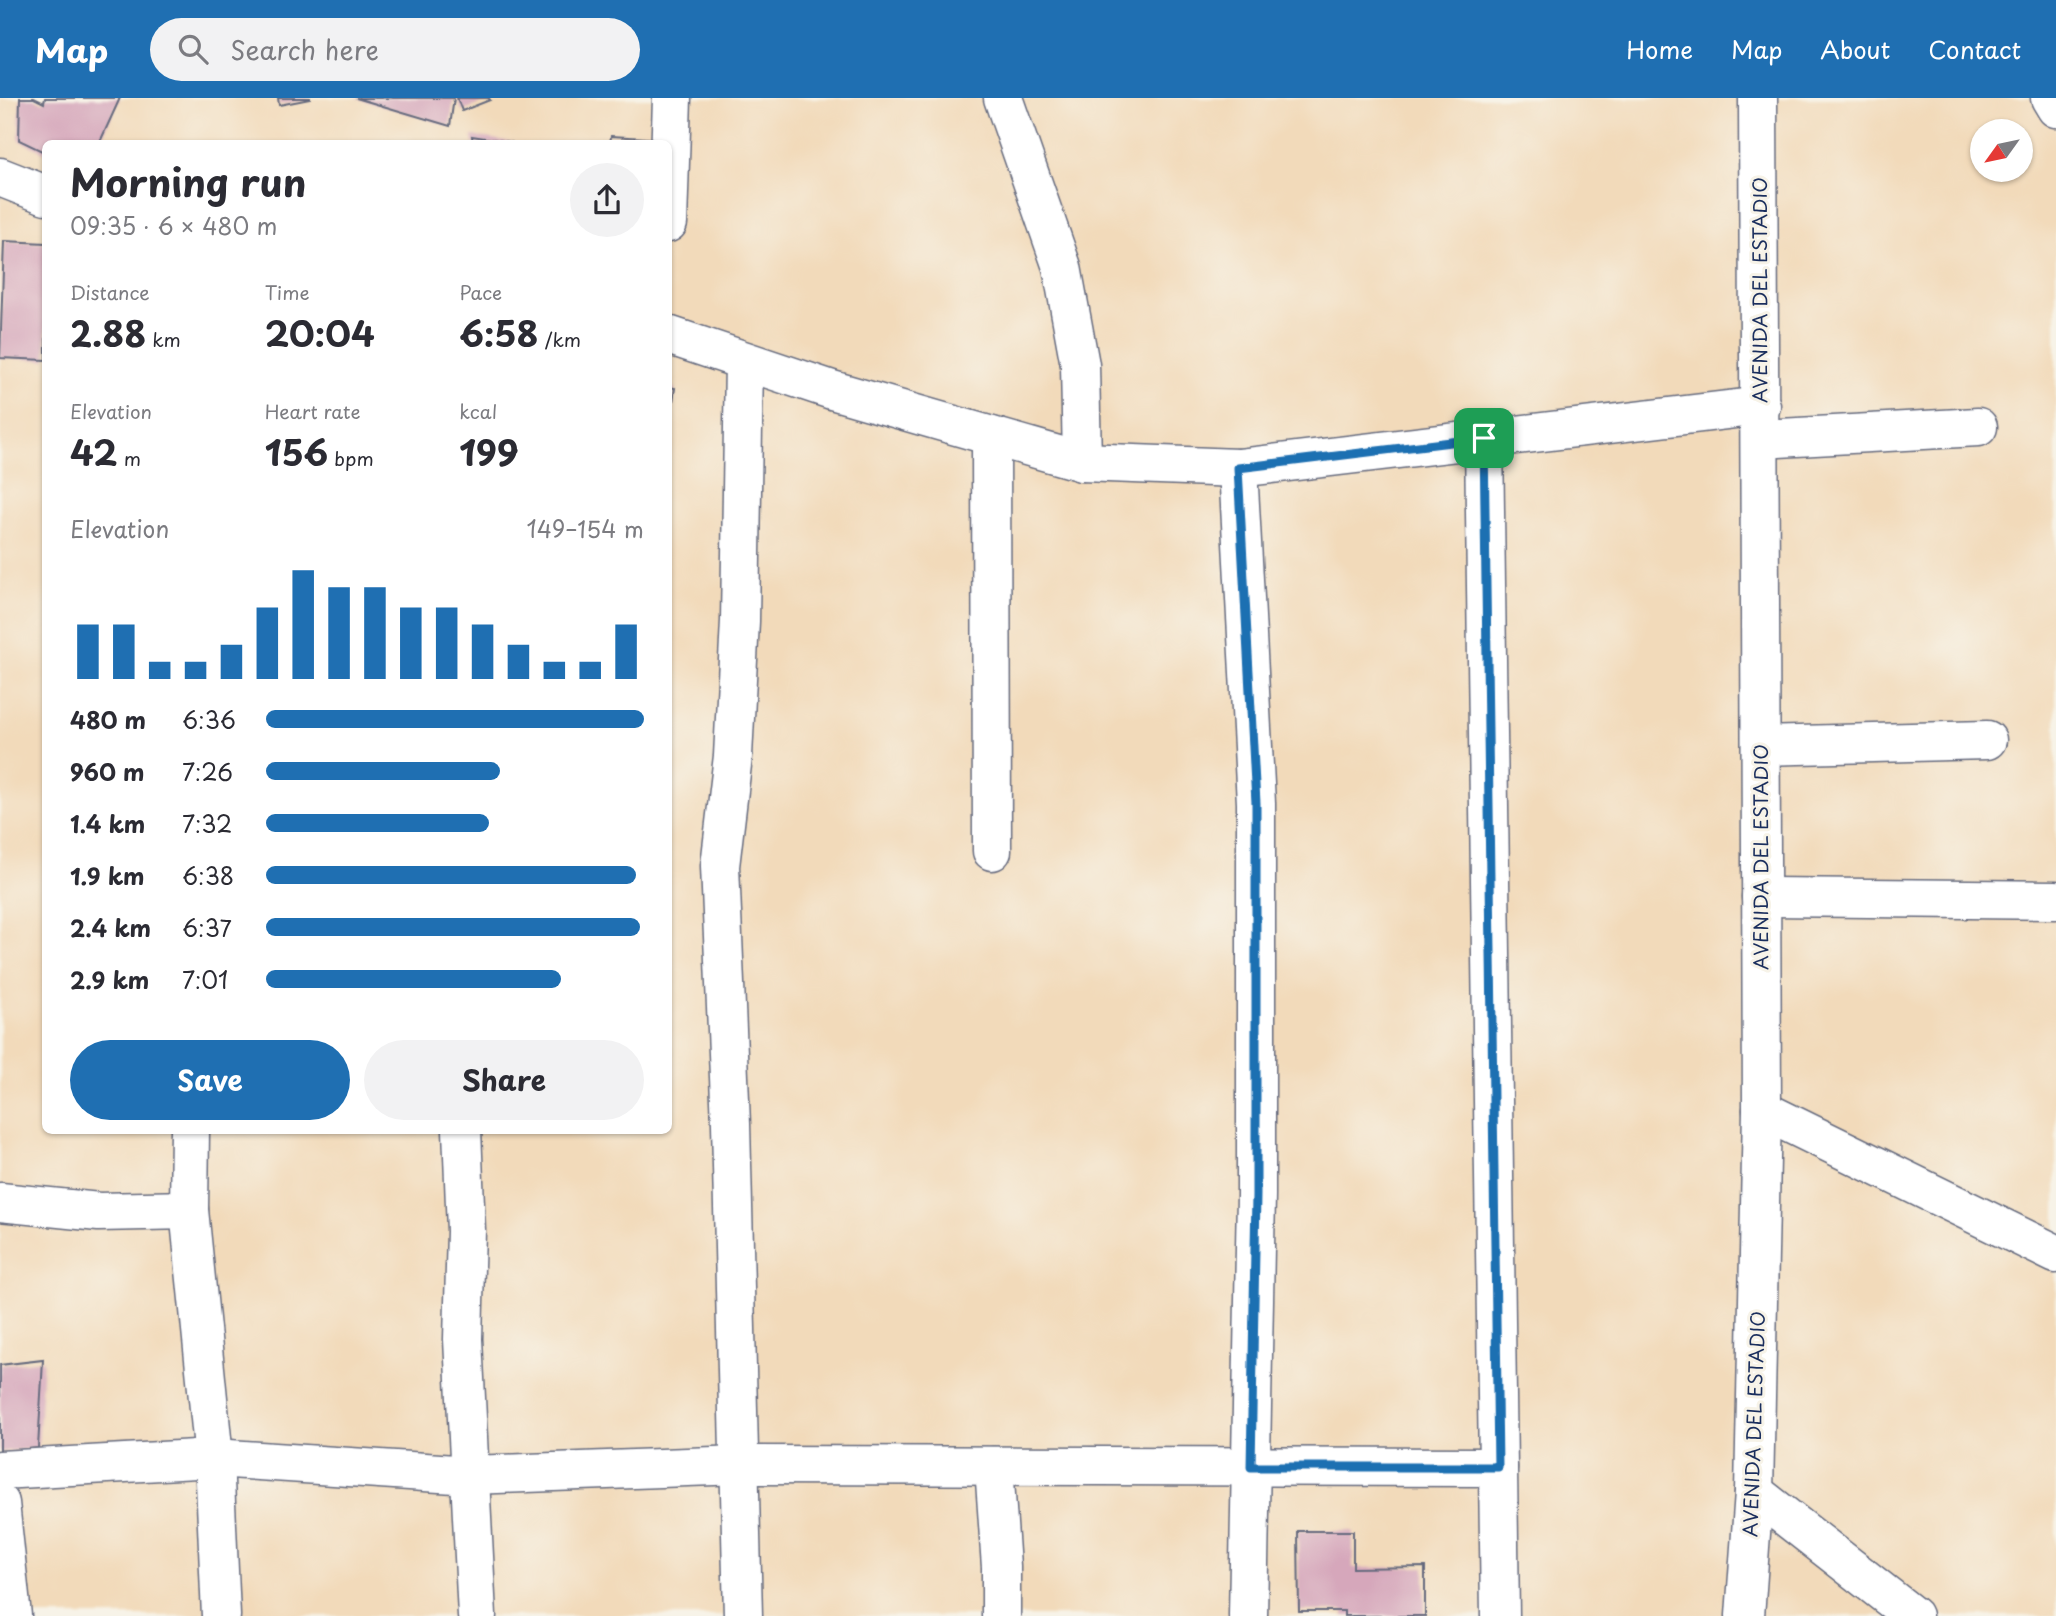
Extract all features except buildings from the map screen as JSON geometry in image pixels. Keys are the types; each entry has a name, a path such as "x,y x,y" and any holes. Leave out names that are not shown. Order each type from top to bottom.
{"street":[{"path":"671,140 673,98"},
{"path":"1003,98 1062,267 1080,365 1082,462"},
{"name":"AVENIDA DEL ESTADIO","path":"1745,1616 1754,1492 1762,1110 1758,98"},
{"path":"2050,98 2056,108"},
{"path":"0,177 42,193"},
{"path":"672,336 744,361 1082,462 1238,468 1484,438 1761,422 1978,427"},
{"path":"743,1616 732,1124 720,866 733,756 740,621 744,361"},
{"path":"990,436 992,851"},
{"path":"1484,438 1500,1616"},
{"path":"1238,468 1256,803 1256,1195 1248,1616"},
{"path":"1761,746 1987,740"},
{"path":"1761,897 2056,900"},
{"path":"1762,1110 2056,1254"},
{"path":"190,1134 188,1210 214,1458 221,1616"},
{"path":"462,1134 466,1231 463,1339 477,1616"},
{"path":"0,1202 99,1212 188,1210"},
{"path":"0,1470 214,1458 470,1475 741,1465 1498,1467"},
{"path":"993,1466 1001,1567 1001,1616"},
{"path":"1754,1492 1913,1616"},
{"path":"0,1503 12,1616"}],"route":[{"path":"1484,438 1498,1467 1251,1467 1256,1195 1256,803 1238,468 1484,438"}]}
